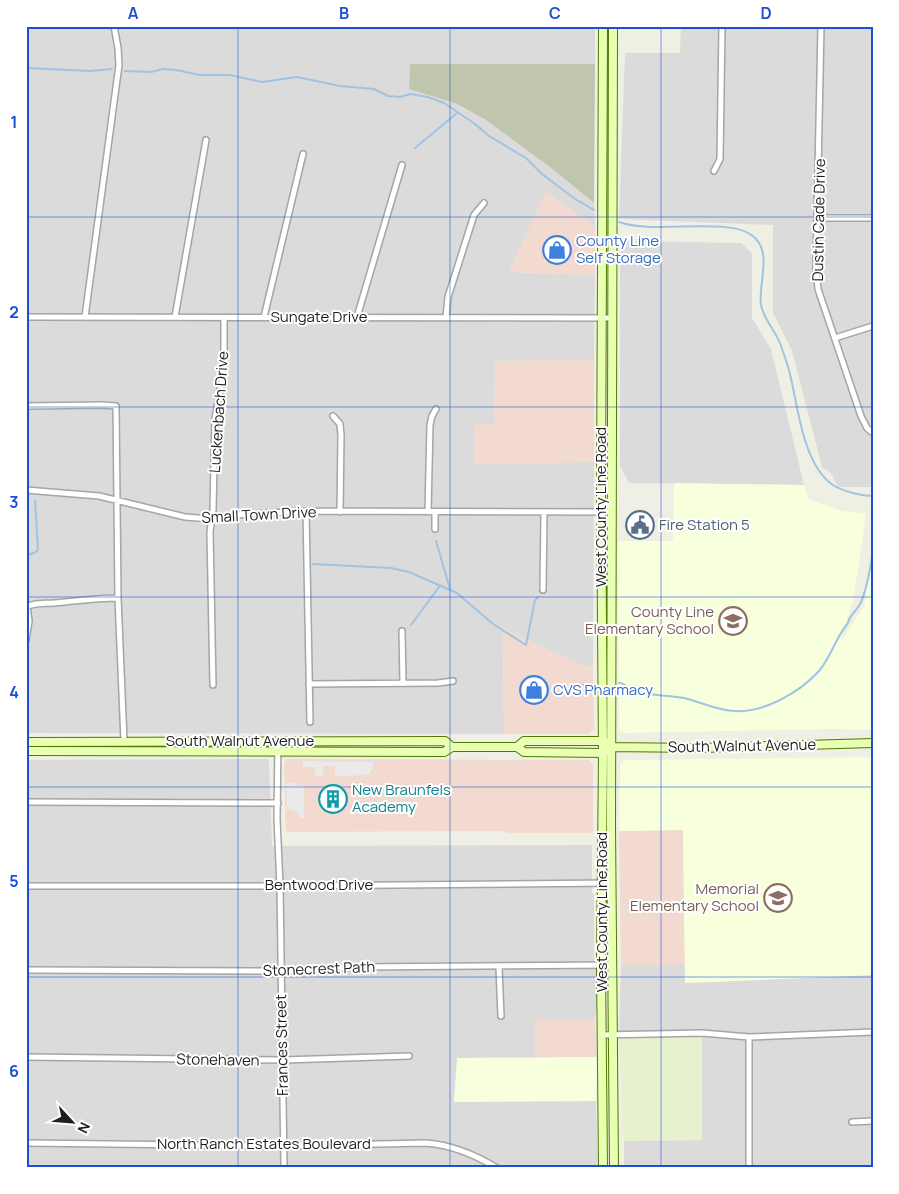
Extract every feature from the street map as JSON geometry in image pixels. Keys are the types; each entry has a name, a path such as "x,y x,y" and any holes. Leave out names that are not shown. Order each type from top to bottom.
{"main road":[{"name":"West County Line Road","path":"603,26 601,512 603,1168"},
{"name":"West County Line Road","path":"612,26 610,512 614,1168"},
{"path":"602,238 612,238"},
{"name":"South Walnut Avenue","path":"517,747 524,741 603,741"},
{"path":"603,741 611,747 603,753"},
{"name":"South Walnut Avenue","path":"26,742 445,742 452,747"},
{"name":"South Walnut Avenue","path":"611,747 699,748 873,743"},
{"name":"South Walnut Avenue","path":"26,751 444,752 452,747 517,747 524,752 603,753"}],"street":[{"path":"85,317 119,57 114,26"},
{"path":"714,171 720,159 722,26"},
{"name":"Dustin Cade Drive","path":"822,26 816,268 818,289 861,416 867,428 873,433"},
{"path":"175,317 206,140"},
{"path":"264,317 303,154"},
{"path":"356,317 402,165"},
{"path":"446,317 448,297 474,215 484,202"},
{"path":"818,218 873,218"},
{"name":"Sungate Drive","path":"26,317 612,318"},
{"name":"Luckenbach Drive","path":"213,685 210,532 215,419 222,380 224,318"},
{"path":"835,338 873,326"},
{"path":"26,406 116,406 118,598 124,741"},
{"path":"428,512 430,425 436,409"},
{"path":"333,416 340,424 341,435 340,512"},
{"name":"Small Town Drive","path":"26,490 99,496 186,517 212,519 235,515 306,511 610,512"},
{"path":"306,511 310,722"},
{"path":"435,512 435,529"},
{"path":"543,590 544,512"},
{"path":"26,640 29,621 28,606 39,603 91,598 118,598"},
{"path":"402,631 403,683"},
{"path":"309,684 453,681"},
{"name":"Frances Street","path":"278,741 284,1168"},
{"path":"26,802 278,803"},
{"name":"Bentwood Drive","path":"26,886 611,883"},
{"name":"Stonecrest Path","path":"26,970 281,971 358,967 612,965"},
{"path":"499,967 501,1016"},
{"path":"602,1035 702,1033 749,1037 873,1032"},
{"path":"749,1037 750,1168"},
{"name":"Stonehaven","path":"26,1057 283,1060 409,1056"},
{"path":"852,1122 873,1121"},
{"name":"North Ranch Estates Boulevard","path":"26,1144 284,1146 393,1143 436,1144 461,1149 497,1168"}],"shaded area":[{"path":"26,26 595,26 595,64 410,64 409,89 457,104 486,120 555,171 594,203 595,227 546,192 509,272 595,275 594,360 495,361 494,425 475,424 474,463 594,462 593,667 590,668 565,658 503,628 504,734 26,733"},
{"path":"681,26 873,26 873,487 838,487 831,473 822,467 792,351 773,313 773,225 619,219 625,53 680,53"},
{"path":"410,64 595,64 594,203 555,171 486,120 457,104 409,89"},
{"name":"County Line Self Storage","path":"546,191 595,227 595,275 509,272"},
{"path":"627,241 741,243 752,253 752,318 771,349 804,485 629,483 620,466 620,245 625,245"},
{"path":"594,360 594,462 474,464 475,424 494,424 495,361"},
{"name":"County Line Elementary School","path":"674,483 804,485 808,499 842,511 866,514 854,596 840,643 864,606 873,559 873,730 624,733 619,729 618,541 673,541"},
{"path":"503,628 565,658 590,668 593,667 594,729 589,734 504,734"},
{"name":"Memorial Elementary School","path":"873,757 873,975 685,983 683,830 619,831 620,765 624,760"},
{"path":"267,759 269,762 272,846 592,845 594,961 601,965 595,1019 535,1019 535,1058 458,1058 454,1102 596,1101 598,1168 26,1168 26,760"},
{"path":"286,759 589,760 593,764 593,833 509,833 501,831 286,832 284,764"},
{"path":"303,761 373,762 373,770 370,770 370,775 335,776 335,766 323,766 323,775 315,776 315,767 303,767"},
{"path":"286,783 304,786 304,818 299,818 299,813 291,809 287,810"},
{"path":"683,830 685,965 621,965 619,831"},
{"path":"621,965 685,965 686,983 873,975 873,1168 624,1168 624,1141 702,1140 619,1035"},
{"path":"535,1019 595,1019 597,1057 535,1058"},
{"path":"702,1033 702,1140 624,1141 619,1035"},
{"path":"597,1057 596,1101 454,1102 457,1058"}],"waterway":[{"path":"26,68 91,71 112,69"},
{"path":"125,71 151,72 163,69 176,70 200,75 230,75 262,82 297,77 340,86 374,89 388,96 400,97 410,94 428,97 444,103 489,136 526,158 542,174 575,199 594,210"},
{"path":"415,148 457,113"},
{"path":"619,222 634,226 651,227 727,227 742,230 753,236 759,243 764,259 761,305 780,343 785,358 808,450 823,476 833,485 852,493 873,496"},
{"path":"26,556 38,550 35,501"},
{"path":"873,510 873,523"},
{"path":"436,541 450,589"},
{"path":"619,683 641,693 684,698 729,711 758,709 781,700 811,679 827,660 840,634 861,602 873,551"},
{"path":"313,564 391,568 409,572 457,593 493,624 526,645 535,600 538,597"},
{"path":"411,625 439,587"},
{"path":"582,685 595,684"}],"place":[{"name":"County Line Self Storage","path":"557,250"},
{"name":"Fire Station 5","path":"640,525"},
{"name":"County Line Elementary School","path":"733,621"},
{"name":"CVS Pharmacy","path":"534,690"},
{"name":"New Braunfels Academy","path":"333,799"},
{"name":"Memorial Elementary School","path":"778,898"}]}
